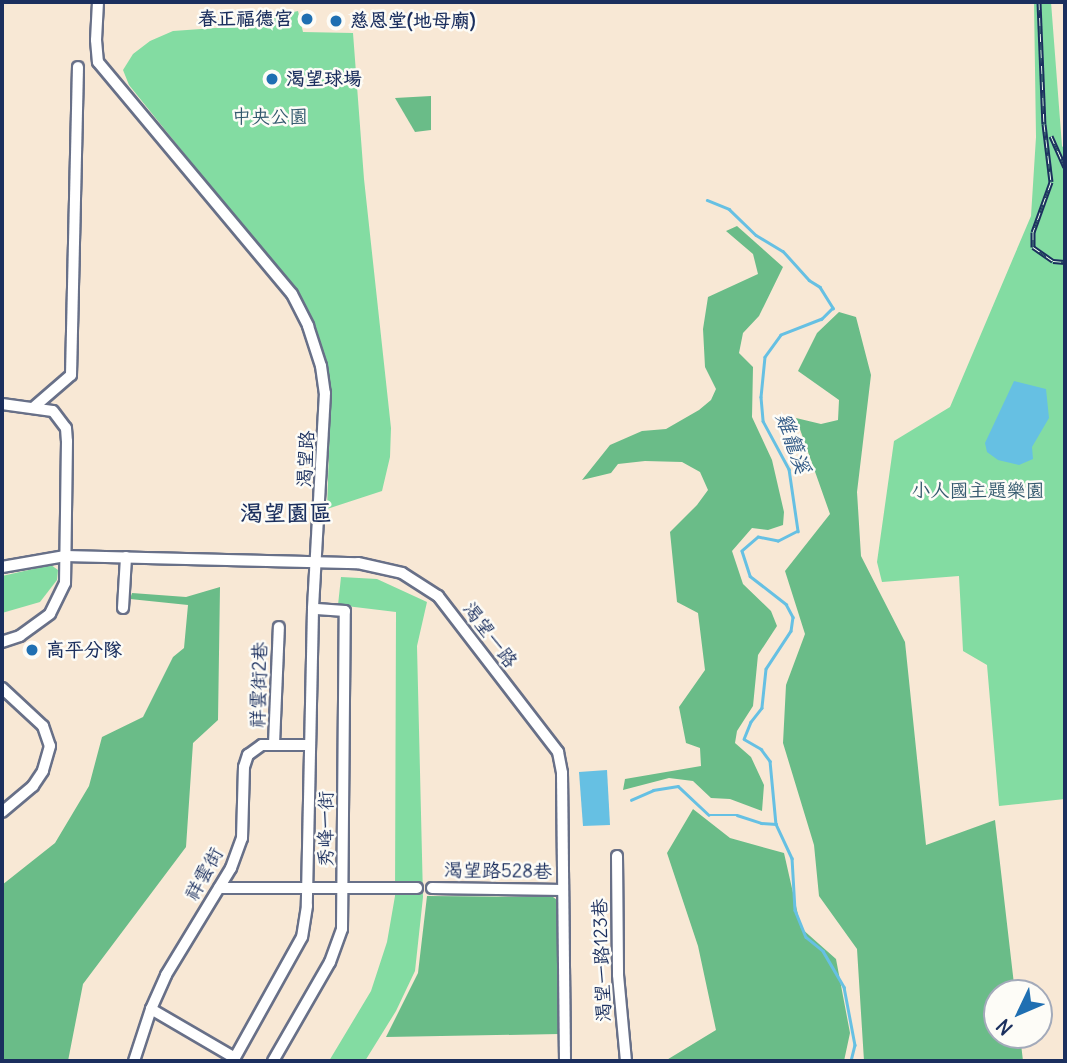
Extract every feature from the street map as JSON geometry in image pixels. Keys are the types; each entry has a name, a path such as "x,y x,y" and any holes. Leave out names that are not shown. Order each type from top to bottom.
{"street":[{"name":"渴望路","path":"97,2 98,62 292,294 308,326 321,366 325,393 313,609 307,887 303,937 236,1060"},
{"path":"34,407 71,375 78,67"},
{"path":"2,404 53,411 66,428 65,583 50,614 20,636 2,642"},
{"name":"渴望一路","path":"2,567 65,556 358,563 417,579 438,596 484,661 558,752 556,762 563,890 565,1061"},
{"path":"123,608 126,557"},
{"name":"秀峰一街","path":"273,1061 330,962 342,929 345,611 313,609"},
{"name":"祥雲街2巷","path":"274,744 279,627"},
{"path":"2,688 44,726 50,746 43,771 33,786 2,812"},
{"path":"511,708 524,708"},
{"path":"274,744 310,745"},
{"name":"祥雲街","path":"134,1061 151,1009 166,975 231,868 242,838 244,767 248,755 262,745 274,744"},
{"name":"渴望一路123巷","path":"617,856 618,975 626,1061"},
{"name":"渴望路528巷","path":"219,888 417,888"},
{"name":"渴望路528巷","path":"432,888 563,890"},
{"path":"151,1009 236,1060"}],"green space":[{"name":"小人國主題樂園","path":"1034,2 1051,2 1062,146 1065,150 1065,799 999,806 987,665 963,651 959,576 882,582 877,562 894,441 950,407 1031,216 1036,137"},
{"name":"中央公園","path":"298,11 303,32 353,33 364,179 391,428 390,457 382,491 327,509 331,394 325,357 311,317 303,301 129,85 123,70 133,54 150,41 173,31 229,27"},
{"path":"431,96 431,130 415,132 395,98"},
{"path":"737,226 783,267 759,316 743,333 739,353 753,367 752,417 772,460 784,512 783,525 768,530 752,528 732,551 743,584 771,611 777,626 758,655 753,706 737,731 735,743 751,757 764,785 762,811 730,799 711,798 693,781 669,778 623,790 625,779 701,766 700,748 686,743 679,707 705,670 698,613 677,602 670,532 708,490 700,472 682,462 645,461 618,464 611,473 582,480 610,445 642,431 666,429 711,400 716,389 705,367 703,329 708,297 758,274 753,254 726,231"},
{"path":"839,312 856,317 871,375 857,492 861,556 905,642 926,845 995,820 1013,979 983,979 983,1049 1022,1049 1023,1061 864,1061 857,949 819,896 814,845 783,743 786,685 805,634 785,571 830,514 796,418 821,424 838,420 839,400 798,371 817,333"},
{"path":"51,565 58,570 57,580 40,602 2,613 2,576"},
{"path":"341,577 377,579 427,602 417,646 423,897 415,971 396,1011 365,1061 329,1061 371,991 387,942 395,896 396,612 338,605"},
{"path":"220,587 218,720 193,743 186,847 83,984 68,1061 2,1061 2,885 55,843 89,786 102,737 143,717 173,657 184,648 188,605 130,599 132,593 186,597"},
{"path":"693,809 730,838 784,853 801,928 836,959 850,1033 844,1061 665,1061 716,1030 698,946 667,853"},
{"path":"427,896 553,897 557,900 559,1034 386,1037 418,973"}],"water":[{"path":"1014,381 1046,389 1049,418 1032,447 1033,459 1019,465 998,460 987,452 985,443"},
{"path":"607,770 610,825 583,826 579,772"}],"waterway":[{"name":"雞籠溪","path":"707,200 729,209 756,235 783,251 809,280 820,287 833,308 822,319 781,335 765,357 761,397 763,421 789,469 798,531 778,541 758,537 742,551 750,576 786,604 793,617 791,631 766,669 762,708 751,722 744,739 761,749 770,761 776,824 792,858 795,910 806,937 823,951 844,987 855,1045 851,1061"},
{"path":"631,800 653,790 678,786 709,815 737,815 761,823 776,824"}],"railway":[{"path":"1039,2 1044,124 1051,182 1033,232 1033,247 1053,261 1065,262"},
{"path":"1051,136 1065,167"}],"place":[{"name":"春正福德宮","path":"307,19"},
{"name":"慈恩堂(地母廟)","path":"336,21"},
{"name":"渴望球場","path":"272,79"},
{"name":"高平分隊","path":"32,650"}],"district":[{"name":"渴望園區","path":"286,513"}]}
